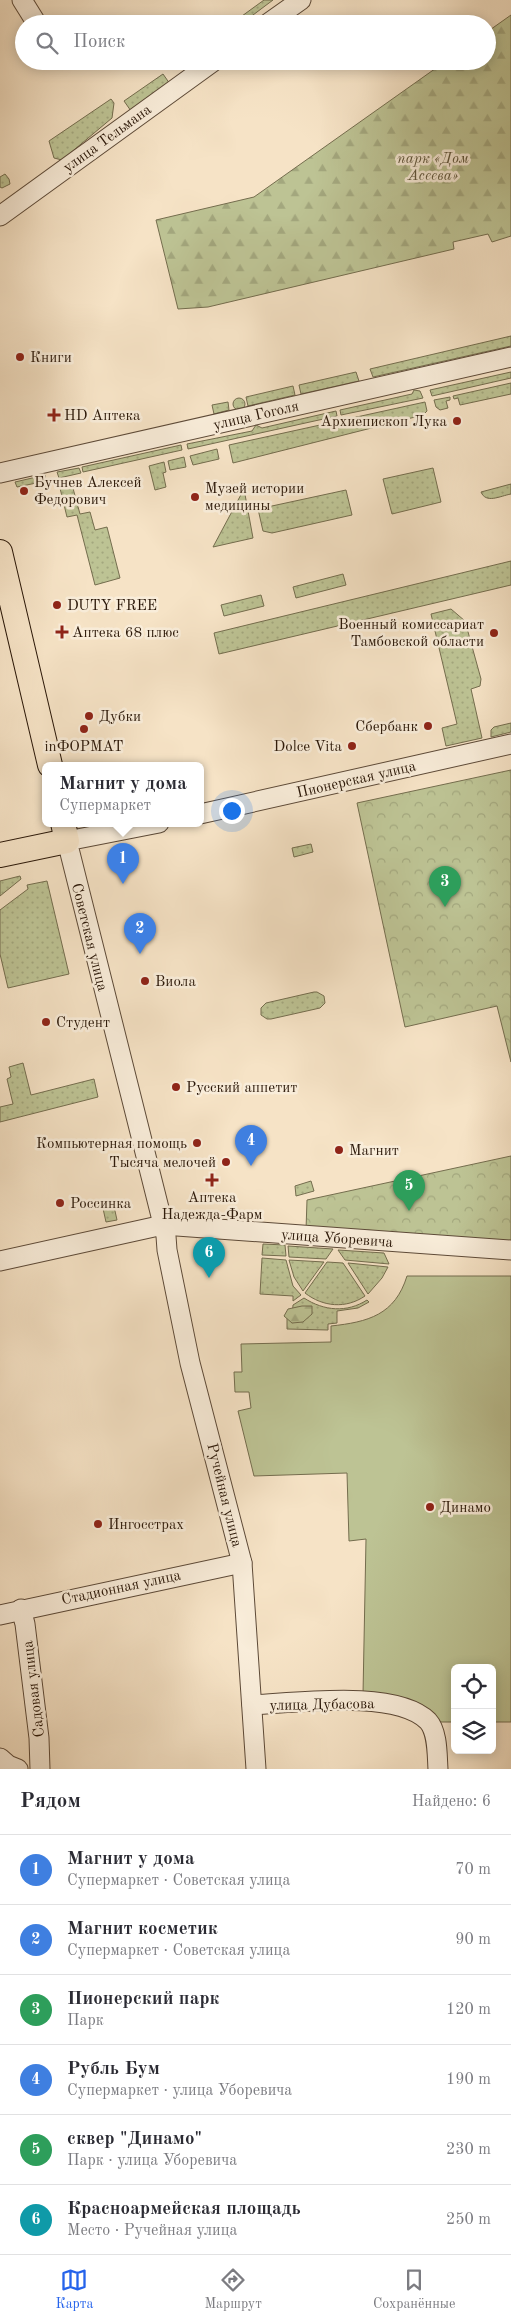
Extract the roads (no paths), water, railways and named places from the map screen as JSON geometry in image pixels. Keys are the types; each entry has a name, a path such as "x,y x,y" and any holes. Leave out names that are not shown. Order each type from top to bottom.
{"main road":[{"path":"0,552 49,762"},
{"path":"0,855 65,832"}],"street":[{"path":"22,0 31,15"},
{"path":"280,15 301,0"},
{"name":"улица Тельмана","path":"0,216 202,70"},
{"name":"улица Гоголя","path":"0,473 511,357"},
{"name":"Пионерская улица","path":"204,813 511,744"},
{"path":"65,832 117,827"},
{"name":"Советская улица","path":"65,832 163,1225"},
{"name":"улица Уборевича","path":"0,1262 163,1225 511,1250"},
{"name":"Ручейная улица","path":"163,1225 190,1363 242,1563 256,1769"},
{"name":"Стадионная улица","path":"0,1615 242,1563"},
{"name":"Садовая улица","path":"21,1610 25,1624 39,1738 40,1769"},
{"name":"улица Дубасова","path":"252,1705 370,1700 397,1705 413,1711 428,1721 434,1731 438,1769"},
{"path":"0,1758 18,1769"}],"place":[{"name":"Книги","path":"20,357"},
{"name":"HD Аптека","path":"54,415"},
{"name":"Архиепископ Лука","path":"457,421"},
{"name":"Бучнев Алексей Федорович","path":"24,491"},
{"name":"Музей истории медицины","path":"195,497"},
{"name":"DUTY FREE","path":"57,605"},
{"name":"Аптека 68 плюс","path":"62,632"},
{"name":"Военный комиссариат Тамбовской области","path":"494,633"},
{"name":"Дубки","path":"89,716"},
{"name":"Сбербанк","path":"428,726"},
{"name":"inФОРМАТ","path":"84,729"},
{"name":"Dolce Vita","path":"352,746"},
{"name":"Магнит у дома","path":"123,884"},
{"name":"Пионерский парк","path":"445,907"},
{"name":"Магнит косметик","path":"140,954"},
{"name":"Виола","path":"145,981"},
{"name":"Студент","path":"46,1022"},
{"name":"Русский аппетит","path":"176,1087"},
{"name":"Компьютерная помощь","path":"197,1143"},
{"name":"Магнит","path":"339,1150"},
{"name":"Тысяча мелочей","path":"226,1162"},
{"name":"Рубль Бум","path":"251,1166"},
{"name":"Аптека Надежда-Фарм","path":"212,1180"},
{"name":"Россинка","path":"60,1203"},
{"name":"сквер \"Динамо\"","path":"409,1211"},
{"name":"Красноармейская площадь","path":"209,1278"},
{"name":"Динамо","path":"430,1507"},
{"name":"Ингосстрах","path":"98,1524"}],"park label":[{"name":"парк «Дом Асеева»","path":"433,166"}]}
